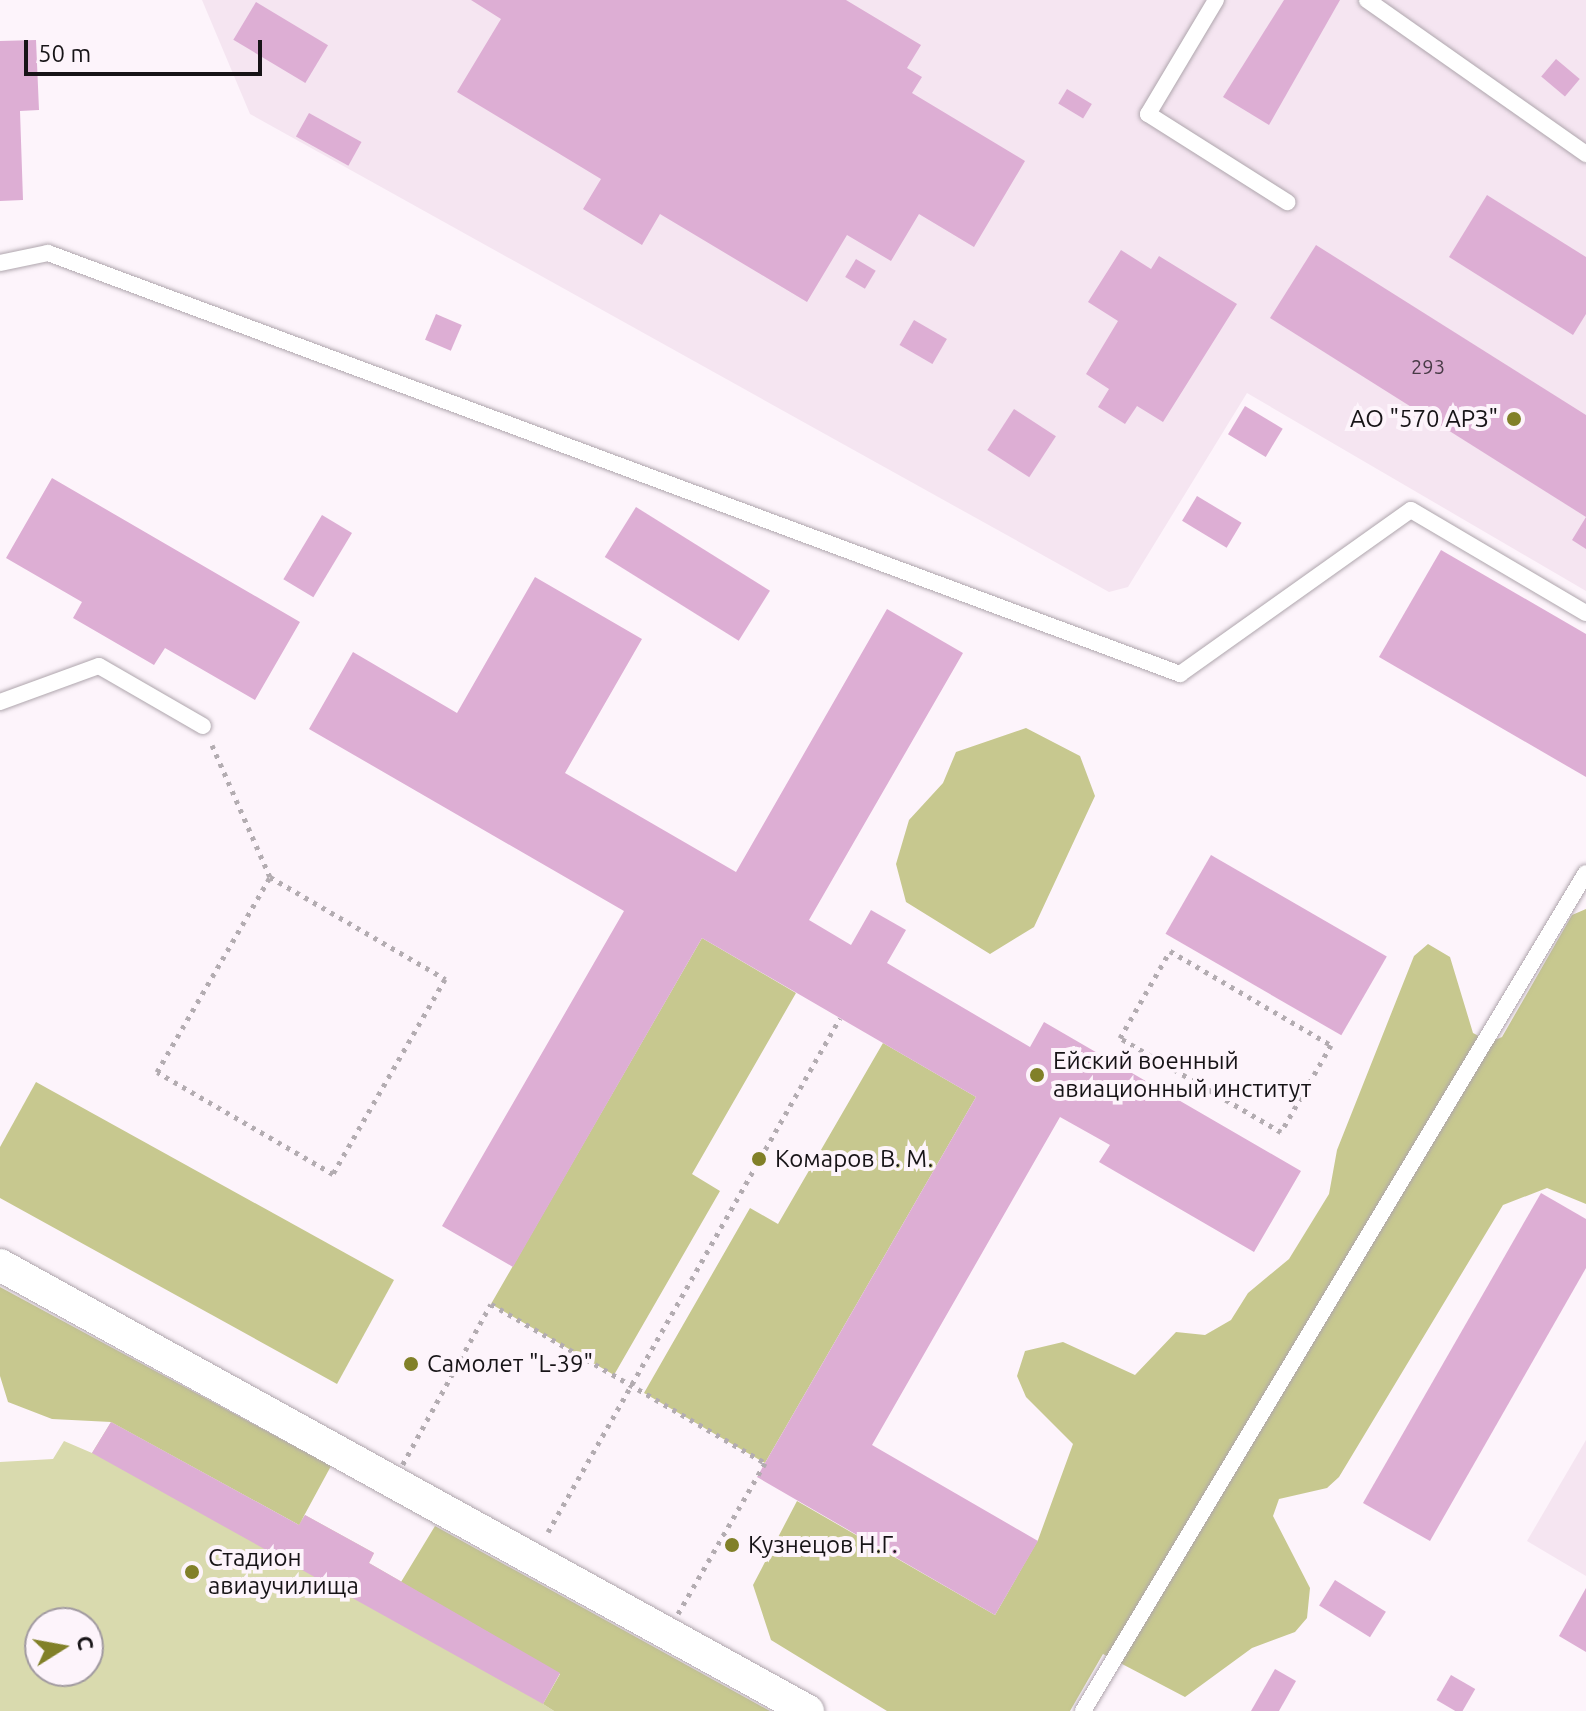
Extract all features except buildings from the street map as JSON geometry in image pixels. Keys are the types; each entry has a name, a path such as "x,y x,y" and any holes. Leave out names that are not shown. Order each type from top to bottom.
{"street":[{"path":"0,1265 393,1482"},
{"path":"667,1633 808,1711"}],"lane":[{"path":"1216,0 1148,114 1287,202"},
{"path":"1367,0 1586,154"},
{"path":"0,263 48,253 1180,674 1411,510 1586,613"},
{"path":"0,702 99,666 203,726"},
{"path":"1083,1711 1586,873"}],"path":[{"path":"203,726 270,877 445,979 333,1174 157,1072 270,877"},
{"path":"1170,951 1331,1045 1281,1132 1120,1038 1170,951"},
{"path":"532,1559 840,1018"},
{"path":"491,1304 765,1463 667,1633 393,1482 491,1304"}],"shaded area":[{"path":"202,0 1586,0 1586,591 1247,393 1128,587 1109,592 250,114"},
{"path":"1586,1440 1586,1576 1527,1541"}],"green space":[{"path":"1026,728 1080,756 1095,796 1034,927 990,954 906,902 896,864 909,820 943,783 956,752"},
{"path":"1586,909 1586,1204 1547,1188 1503,1205 1339,1477 1327,1488 1279,1499 1273,1516 1310,1588 1307,1618 1295,1632 1252,1648 1185,1697 1103,1654 1070,1711 887,1711 771,1640 753,1585 797,1501 995,1615 1038,1540 1073,1444 1026,1397 1017,1376 1025,1351 1063,1342 1135,1375 1176,1332 1205,1335 1231,1320 1248,1293 1289,1259 1329,1194 1337,1150 1414,956 1428,944 1450,957 1473,1033 1490,1042 1502,1037 1572,915"},
{"path":"702,938 796,993 692,1174 720,1191 614,1375 491,1304"},
{"path":"883,1043 976,1097 765,1463 644,1393 750,1208 778,1224"},
{"path":"36,1082 394,1280 337,1384 0,1198 0,1147"},
{"path":"0,1287 331,1466 299,1525 111,1422 52,1419 8,1402 0,1376"},
{"name":"Стадион авиаучилища","path":"111,1422 298,1525 305,1515 374,1553 369,1563 560,1673 543,1704 554,1711 0,1711 0,1462 53,1459 64,1441 92,1453"},
{"path":"435,1526 770,1711 554,1711 543,1704 560,1674 401,1582"}],"place":[{"name":"АО \"570 АРЗ\"","path":"1514,419"},
{"name":"Ейский военный авиационный институт","path":"1037,1075"},
{"name":"Комаров В. М.","path":"759,1159"},
{"name":"Самолет \"L-39\"","path":"411,1364"},
{"name":"Кузнецов Н.Г.","path":"732,1545"},
{"name":"Стадион авиаучилища","path":"192,1572"}]}
